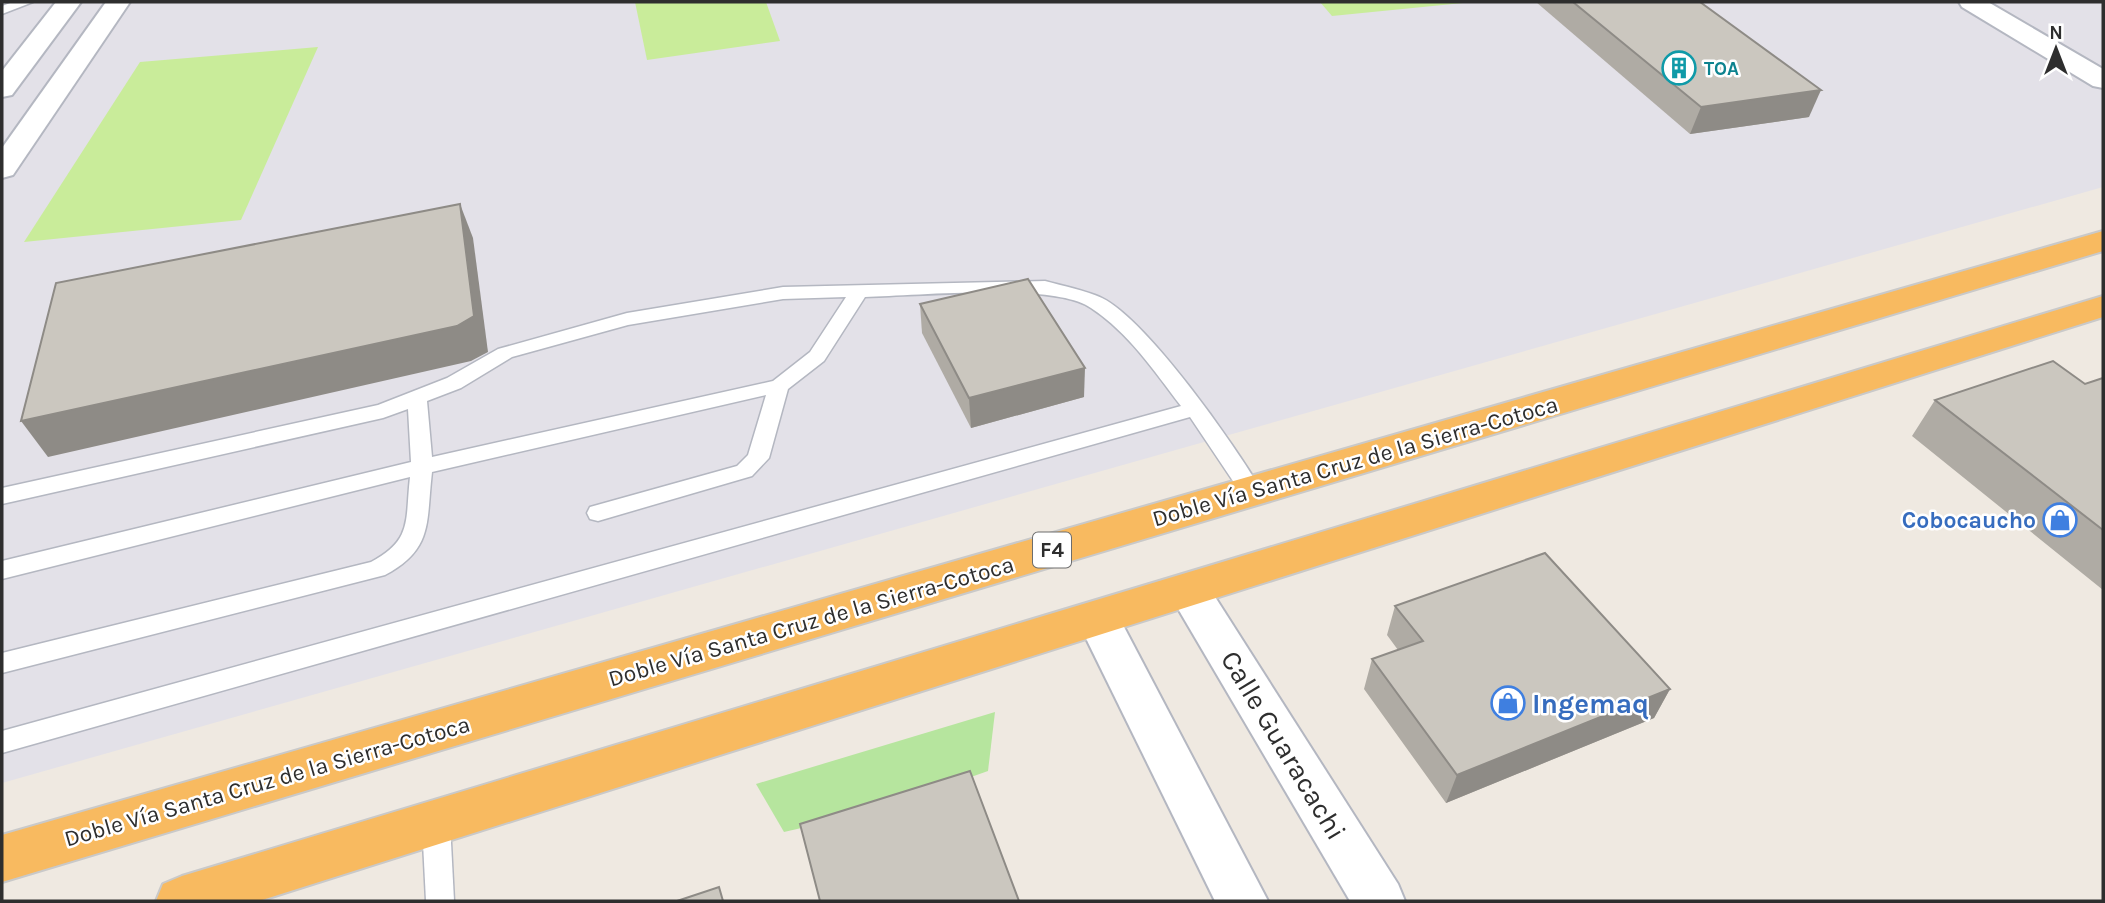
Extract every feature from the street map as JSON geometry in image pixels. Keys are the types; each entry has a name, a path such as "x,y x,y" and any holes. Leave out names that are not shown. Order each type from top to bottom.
{"highway":[{"name":"Doble Vía Santa Cruz de la Sierra-Cotoca","path":"2,859 2103,241"},
{"path":"183,901 2103,306"}],"street":[{"path":"2,89 69,2"},
{"path":"2,169 118,2"},
{"path":"1971,2 2103,80"},
{"name":"Calle Guaracachi","path":"1188,590 1379,901"},
{"path":"1098,618 1242,901"}],"lane":[{"path":"2,10 26,2"},
{"path":"2,496 383,411 417,400 505,353 627,319 783,293 1045,287 1096,302 1135,334 1194,409 1251,491"},
{"path":"2,570 422,467 779,386 799,375 818,359 858,292"},
{"path":"597,513 744,471 758,458 779,386"},
{"path":"2,663 377,569 396,559 413,541 422,467 417,400"},
{"path":"2,742 1194,409"},
{"path":"436,823 440,901"}],"shaded area":[{"path":"2,2 2103,2 2103,187 2,783"}],"green space":[{"path":"635,2 766,2 780,41 647,60"},
{"path":"1320,2 1461,2 1463,3 1332,16"},
{"path":"318,47 241,220 24,242 140,62"},
{"path":"995,712 988,771 875,811 784,832 756,784"}],"building":[{"path":"1573,2 1700,2 1821,90 1701,107"},
{"path":"460,204 474,316 457,326 21,421 56,283"},
{"path":"1028,279 1085,368 969,398 920,304"},
{"path":"2053,361 2085,384 2103,378 2103,530 1935,400"},
{"name":"Ingemaq","path":"1545,553 1670,689 1457,775 1372,659 1423,641 1395,606"},
{"path":"970,771 1019,901 820,901 800,824"},
{"path":"719,887 723,901 677,901"}],"place":[{"name":"TOA","path":"1679,68"},
{"name":"Cobocaucho","path":"2060,520"},
{"name":"Ingemaq","path":"1508,703"}]}
